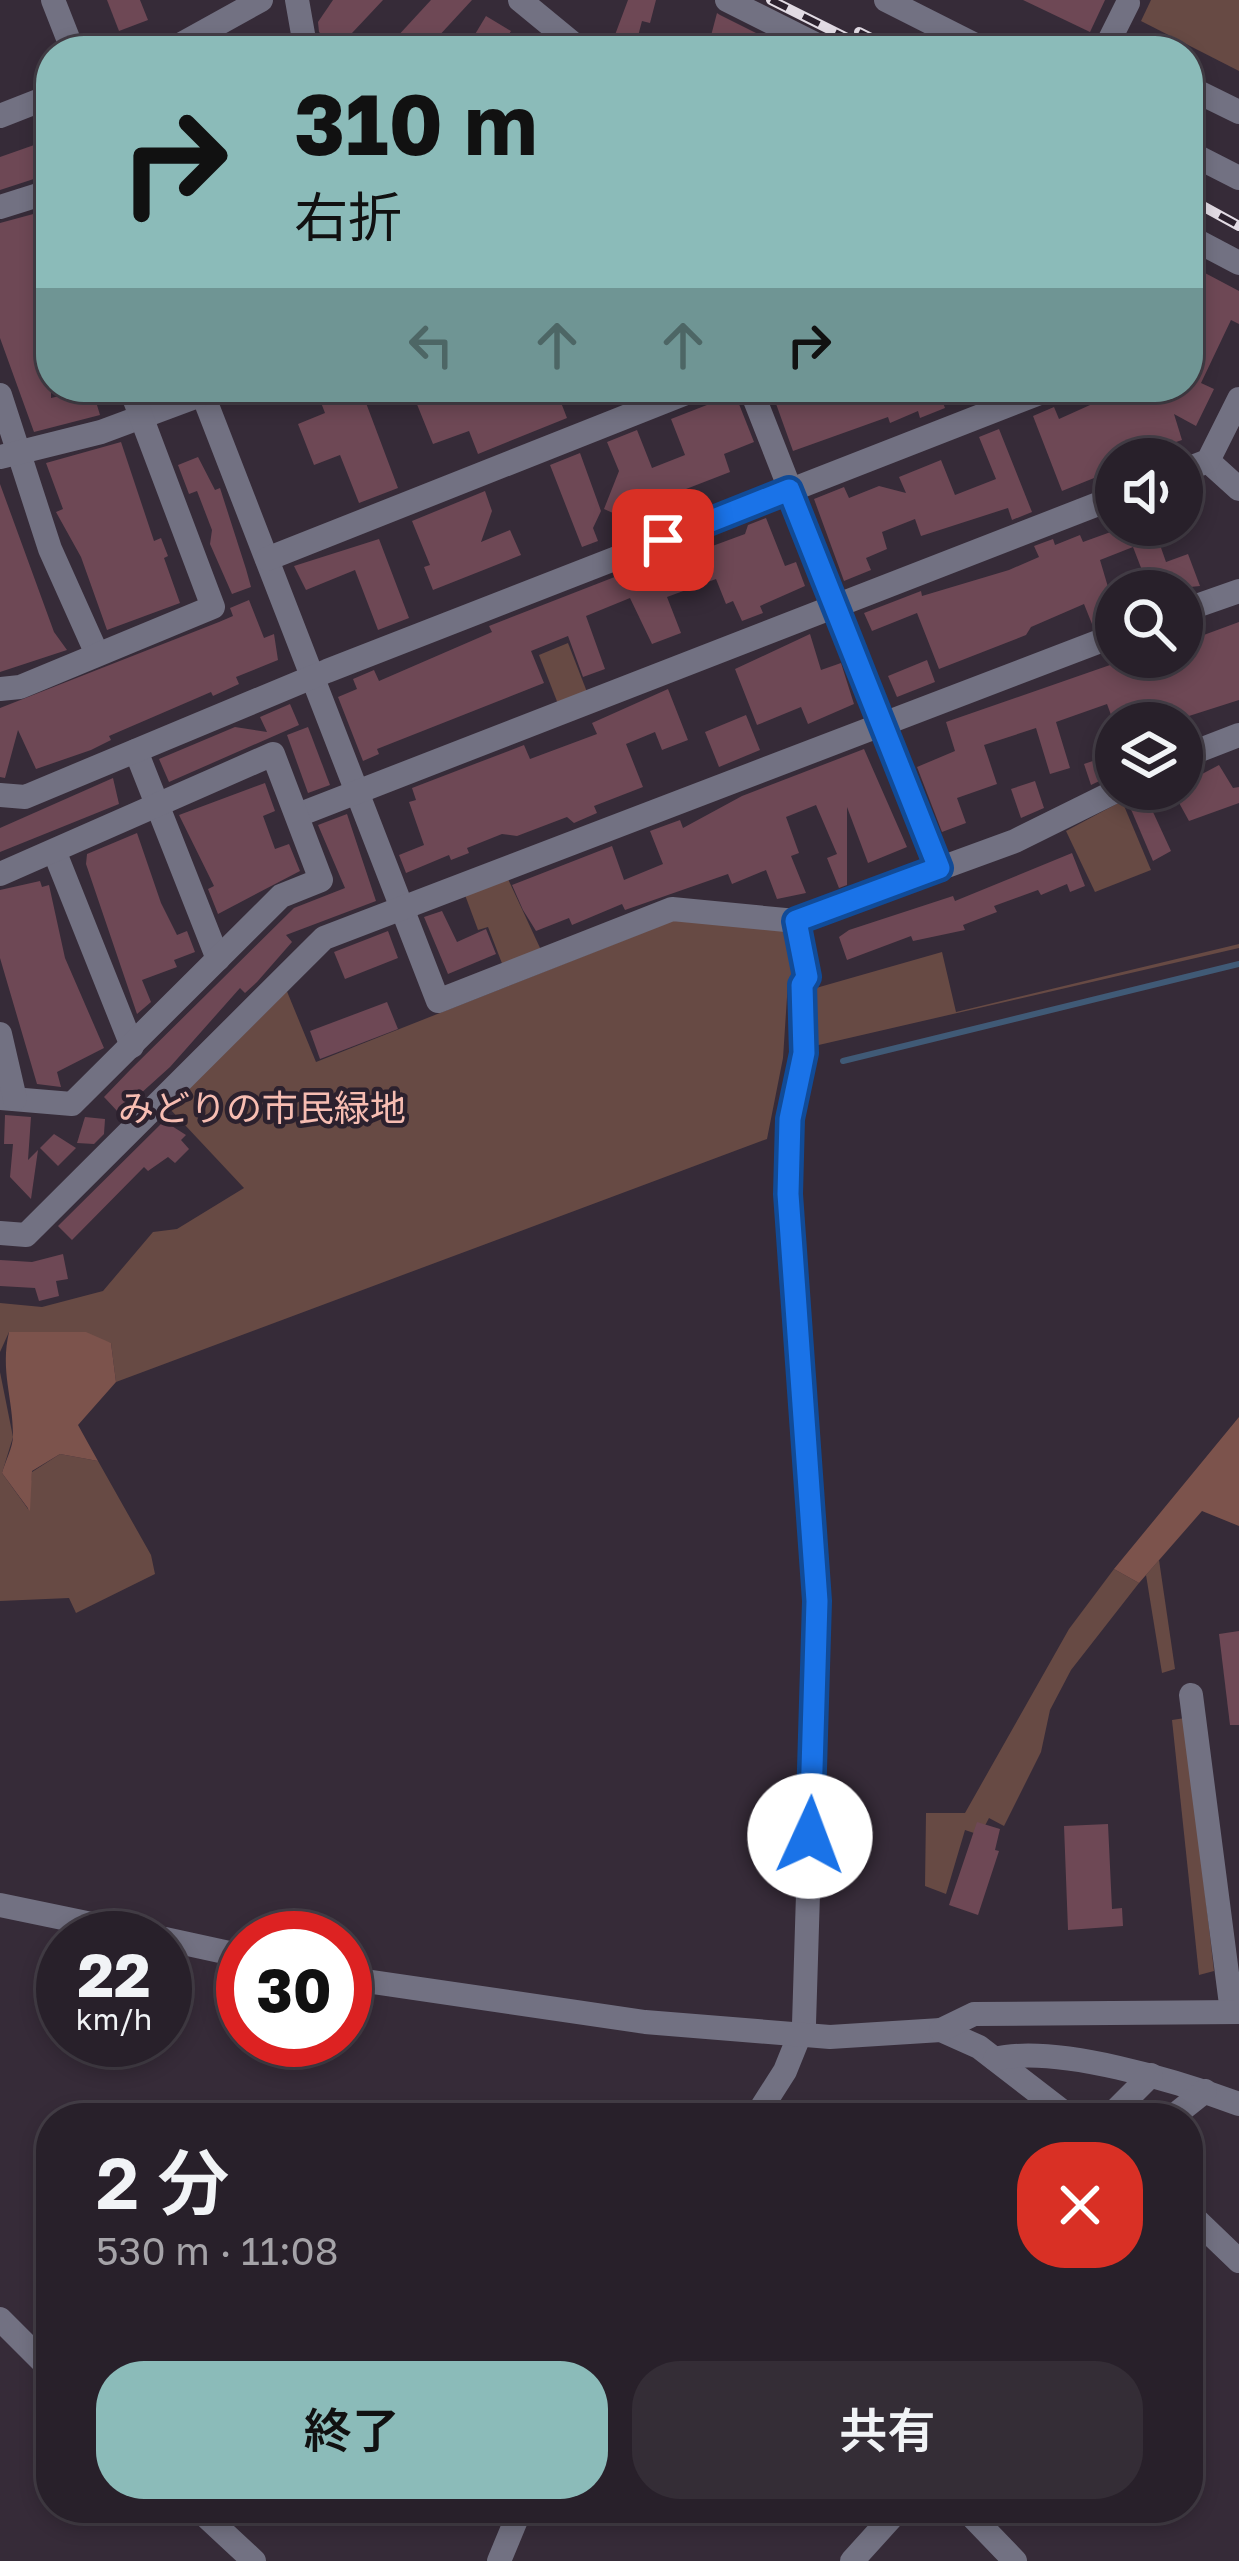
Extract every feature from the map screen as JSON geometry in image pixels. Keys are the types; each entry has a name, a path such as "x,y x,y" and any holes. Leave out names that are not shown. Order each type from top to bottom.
{"street":[{"path":"52,0 67,36"},
{"path":"197,36 261,0"},
{"path":"297,0 303,36"},
{"path":"520,0 563,36"},
{"path":"727,0 799,36"},
{"path":"886,0 957,36"},
{"path":"1112,36 1128,3"},
{"path":"1203,94 1239,112"},
{"path":"0,116 36,102"},
{"path":"1203,160 1239,178"},
{"path":"0,207 36,196"},
{"path":"1203,244 1239,263"},
{"path":"0,395 9,454 97,653"},
{"path":"1203,463 1239,399"},
{"path":"0,689 20,687 213,607 136,402"},
{"path":"9,454 173,402"},
{"path":"206,402 439,1001 672,909 796,921 1015,841 1095,801"},
{"path":"267,559 663,402"},
{"path":"756,402 939,868"},
{"path":"0,815 13,796 136,752 314,676 1016,402"},
{"path":"1208,461 1239,489"},
{"path":"298,815 1095,505"},
{"path":"1203,604 1239,591"},
{"path":"0,1233 26,1235 324,938 1095,642"},
{"path":"1203,749 1239,736"},
{"path":"136,752 218,959"},
{"path":"0,874 273,754 321,880 281,896 72,1104 7,1099 0,1034"},
{"path":"55,853 132,1046"},
{"path":"763,2103 802,2035 817,1601 788,1194 790,1119 804,1053 802,985 807,977 796,921"},
{"path":"372,1982 646,2022 802,2035 941,2030 974,2014 1236,2012 1190,1695"},
{"path":"0,1904 36,1912"},
{"path":"941,2030 995,2059 1052,2103"},
{"path":"995,2059 1018,2053 1151,2075 1239,2104"},
{"path":"1123,2103 1151,2075"},
{"path":"1190,2103 1205,2091"},
{"path":"1203,2226 1239,2260"},
{"path":"0,2319 36,2355"},
{"path":"213,2523 254,2561"},
{"path":"499,2561 514,2523"},
{"path":"851,2561 885,2523"},
{"path":"978,2523 1015,2561"}],"green space":[{"path":"1151,0 1239,0 1239,71 1203,53 1203,36 1170,36 1141,21"},
{"path":"568,643 587,692 558,704 539,655"},
{"path":"1105,810 1126,810 1151,870 1095,892 1066,831"},
{"path":"508,879 541,950 503,966 488,927 478,930 465,895"},
{"name":"みどりの市民緑地","path":"675,920 781,928 788,939 795,977 794,983 788,982 783,1058 767,1139 116,1382 111,1343 9,1332 0,1352 0,1303 42,1307 103,1291 153,1232 177,1229 244,1188 169,1108 286,989 316,1062"},
{"path":"1239,944 1239,948 810,1047 809,990 942,952 956,1012"},
{"path":"0,1372 13,1437 2,1473 28,1509 32,1472 60,1454 98,1461 151,1555 155,1574 76,1613 69,1598 0,1601"},
{"path":"1159,1560 1175,1669 1162,1673 1146,1575"},
{"path":"1114,1569 1139,1583 1071,1670 1050,1710 1041,1752 1004,1826 989,1818 980,1835 965,1830 946,1894 925,1886 926,1813 965,1813 1069,1629"},
{"path":"1185,1718 1214,1971 1199,1975 1172,1720"}],"shaded area":[{"path":"9,1332 86,1332 111,1343 116,1382 78,1425 98,1461 60,1454 32,1471 30,1511 2,1473 13,1436 6,1359"},
{"path":"1239,1417 1239,1526 1202,1511 1139,1583 1114,1569"}],"building":[{"path":"107,0 140,0 148,20 119,31"},
{"path":"333,0 383,0 349,36 323,36 318,22"},
{"path":"431,0 472,0 439,36 398,36"},
{"path":"628,0 656,0 650,23 642,21 638,36 615,36"},
{"path":"1023,0 1105,0 1090,32"},
{"path":"717,13 762,36 711,36"},
{"path":"486,16 511,31 508,36 474,36"},
{"path":"36,144 36,178 0,190 0,157"},
{"path":"36,213 36,402 103,402 97,405 100,415 34,432 0,338 0,223"},
{"path":"1203,272 1239,291 1239,324 1231,320 1203,379"},
{"path":"1203,384 1214,389 1196,426 1174,414 1181,438 1095,438 1095,478 1062,491 1033,416 1054,407 1059,419 1097,402 1203,402"},
{"path":"321,402 366,402 398,488 359,503 340,455 314,465 298,424 325,413"},
{"path":"416,402 561,402 567,418 478,454 469,431 433,444"},
{"path":"715,402 738,402 754,442 724,454 730,472 637,508 631,521 604,509 619,471 607,442 637,430 652,468 685,455 671,419"},
{"path":"775,402 943,402 945,408 920,418 918,411 890,423 888,417 793,451"},
{"path":"999,429 1032,512 1012,520 1008,508 921,536 915,519 882,532 887,549 866,558 871,570 844,581 814,499 844,487 849,498 879,486 906,493 899,477 941,460 955,495 996,479 979,437"},
{"path":"121,442 154,541 161,538 168,556 164,558 180,603 107,630 81,557 56,512 63,509 46,463"},
{"path":"580,453 601,511 593,528 598,541 582,547 550,465"},
{"path":"198,457 215,490 220,488 251,587 232,594 210,544 212,530 197,491 189,494 178,465"},
{"path":"0,484 54,632 67,650 0,672"},
{"path":"485,491 492,511 481,542 510,530 521,555 433,590 424,567 430,565 412,521"},
{"path":"766,518 785,566 796,562 805,586 760,606 763,613 742,621 733,601 726,604 716,579 667,597 681,633 652,644 630,598 586,616 605,669 583,677 568,636 531,651 544,683 377,749 379,754 363,761 338,697 357,689 353,679 374,670 379,681 492,632 489,626 648,564 650,569 745,534 748,525"},
{"path":"1080,535 1083,542 1095,538 1095,546 1160,546 1166,562 1188,554 1194,570 1142,570 1133,547 1100,560 1103,570 1095,570 1095,623 1084,604 1031,627 1026,635 939,669 917,613 872,631 864,613 921,591 922,596 1009,570 1039,557 1034,546 1053,539 1055,545"},
{"path":"379,539 409,618 378,630 355,570 306,590 294,566"},
{"path":"249,600 264,638 274,634 278,660 236,677 239,684 213,696 211,692 109,736 111,740 91,750 36,769 18,730 5,778 0,777 0,708 233,616 230,608"},
{"path":"1239,622 1239,700 1203,712 1203,702 1095,702 1095,708 1056,722 1070,768 1050,774 1036,728 984,745 997,784 957,798 966,823 942,832 917,767 955,751 946,722 1095,670 1095,678 1203,678 1203,635"},
{"path":"810,634 821,670 841,663 854,704 808,724 801,707 757,725 735,669"},
{"path":"927,660 935,682 897,697 888,676"},
{"path":"668,689 688,740 662,750 655,732 626,744 643,787 594,806 597,813 574,823 567,817 517,836 502,834 467,848 469,853 451,860 449,855 406,873 399,855 424,845 409,802 416,800 412,788 524,745 530,759 597,734 592,723"},
{"path":"290,704 299,725 169,782 159,759 235,727 267,732 260,717"},
{"path":"746,715 760,750 719,767 705,732"},
{"path":"308,727 330,785 308,793 287,735"},
{"path":"864,749 907,847 868,863 847,807 847,885 839,888 827,858 837,854 816,805 786,817 799,853 791,856 806,893 777,899 766,870 732,884 728,874 625,910 622,904 572,925 569,918 536,931 512,885 612,846 624,880 663,864 650,831 680,820 683,828 742,796"},
{"path":"1095,760 1095,783 1091,785 1084,764"},
{"path":"1219,765 1233,788 1239,787 1239,803 1189,821 1183,810 1203,810 1203,774"},
{"path":"113,778 119,804 0,852 0,828"},
{"path":"1035,781 1044,808 1021,818 1011,789"},
{"path":"265,783 275,811 263,816 275,849 289,844 300,871 218,914 208,889 214,886 179,815"},
{"path":"1131,810 1152,810 1171,851 1153,861"},
{"path":"347,814 376,901 286,935 292,942 257,982 245,993 240,988 170,1067 119,1113 104,1097 131,1069 294,908 345,888 318,825"},
{"path":"137,833 161,903 177,935 187,931 195,952 174,960 177,967 142,980 151,1002 137,1014 86,864 87,854"},
{"path":"1072,853 1085,886 1070,892 1067,884 1041,895 1038,890 994,906 997,912 963,925 965,930 913,941 911,936 847,960 839,937 849,930 953,896 955,901"},
{"path":"40,881 42,887 49,885 65,958 104,1048 57,1072 61,1087 37,1084 0,958 0,890"},
{"path":"442,911 457,942 486,929 496,954 448,974 424,917"},
{"path":"388,931 398,958 345,979 334,952"},
{"path":"387,1002 398,1029 320,1059 310,1031"},
{"path":"5,1115 31,1117 28,1160 38,1150 31,1199 10,1177 13,1144 4,1144"},
{"path":"85,1117 105,1119 104,1134 94,1144 77,1143"},
{"path":"164,1121 186,1135 181,1140 189,1149 175,1163 168,1157 148,1171 144,1167 72,1240 58,1226"},
{"path":"54,1134 76,1148 58,1166 40,1148"},
{"path":"63,1254 68,1279 56,1281 59,1296 39,1301 35,1288 0,1286 0,1260 32,1262"},
{"path":"1239,1631 1239,1725 1230,1725 1219,1634"},
{"path":"977,1822 1000,1829 995,1850 999,1851 978,1915 949,1905"},
{"path":"1108,1824 1112,1909 1122,1908 1123,1926 1068,1930 1064,1826"}],"waterway":[{"path":"843,1061 1239,964"}],"railway":[{"path":"771,0 843,36"},
{"path":"859,32 867,36"},
{"path":"1203,206 1239,226"}],"route":[{"path":"663,540 789,490 939,868 796,921 807,977 802,985 804,1053 790,1119 788,1194 817,1601 810,1836"}]}
